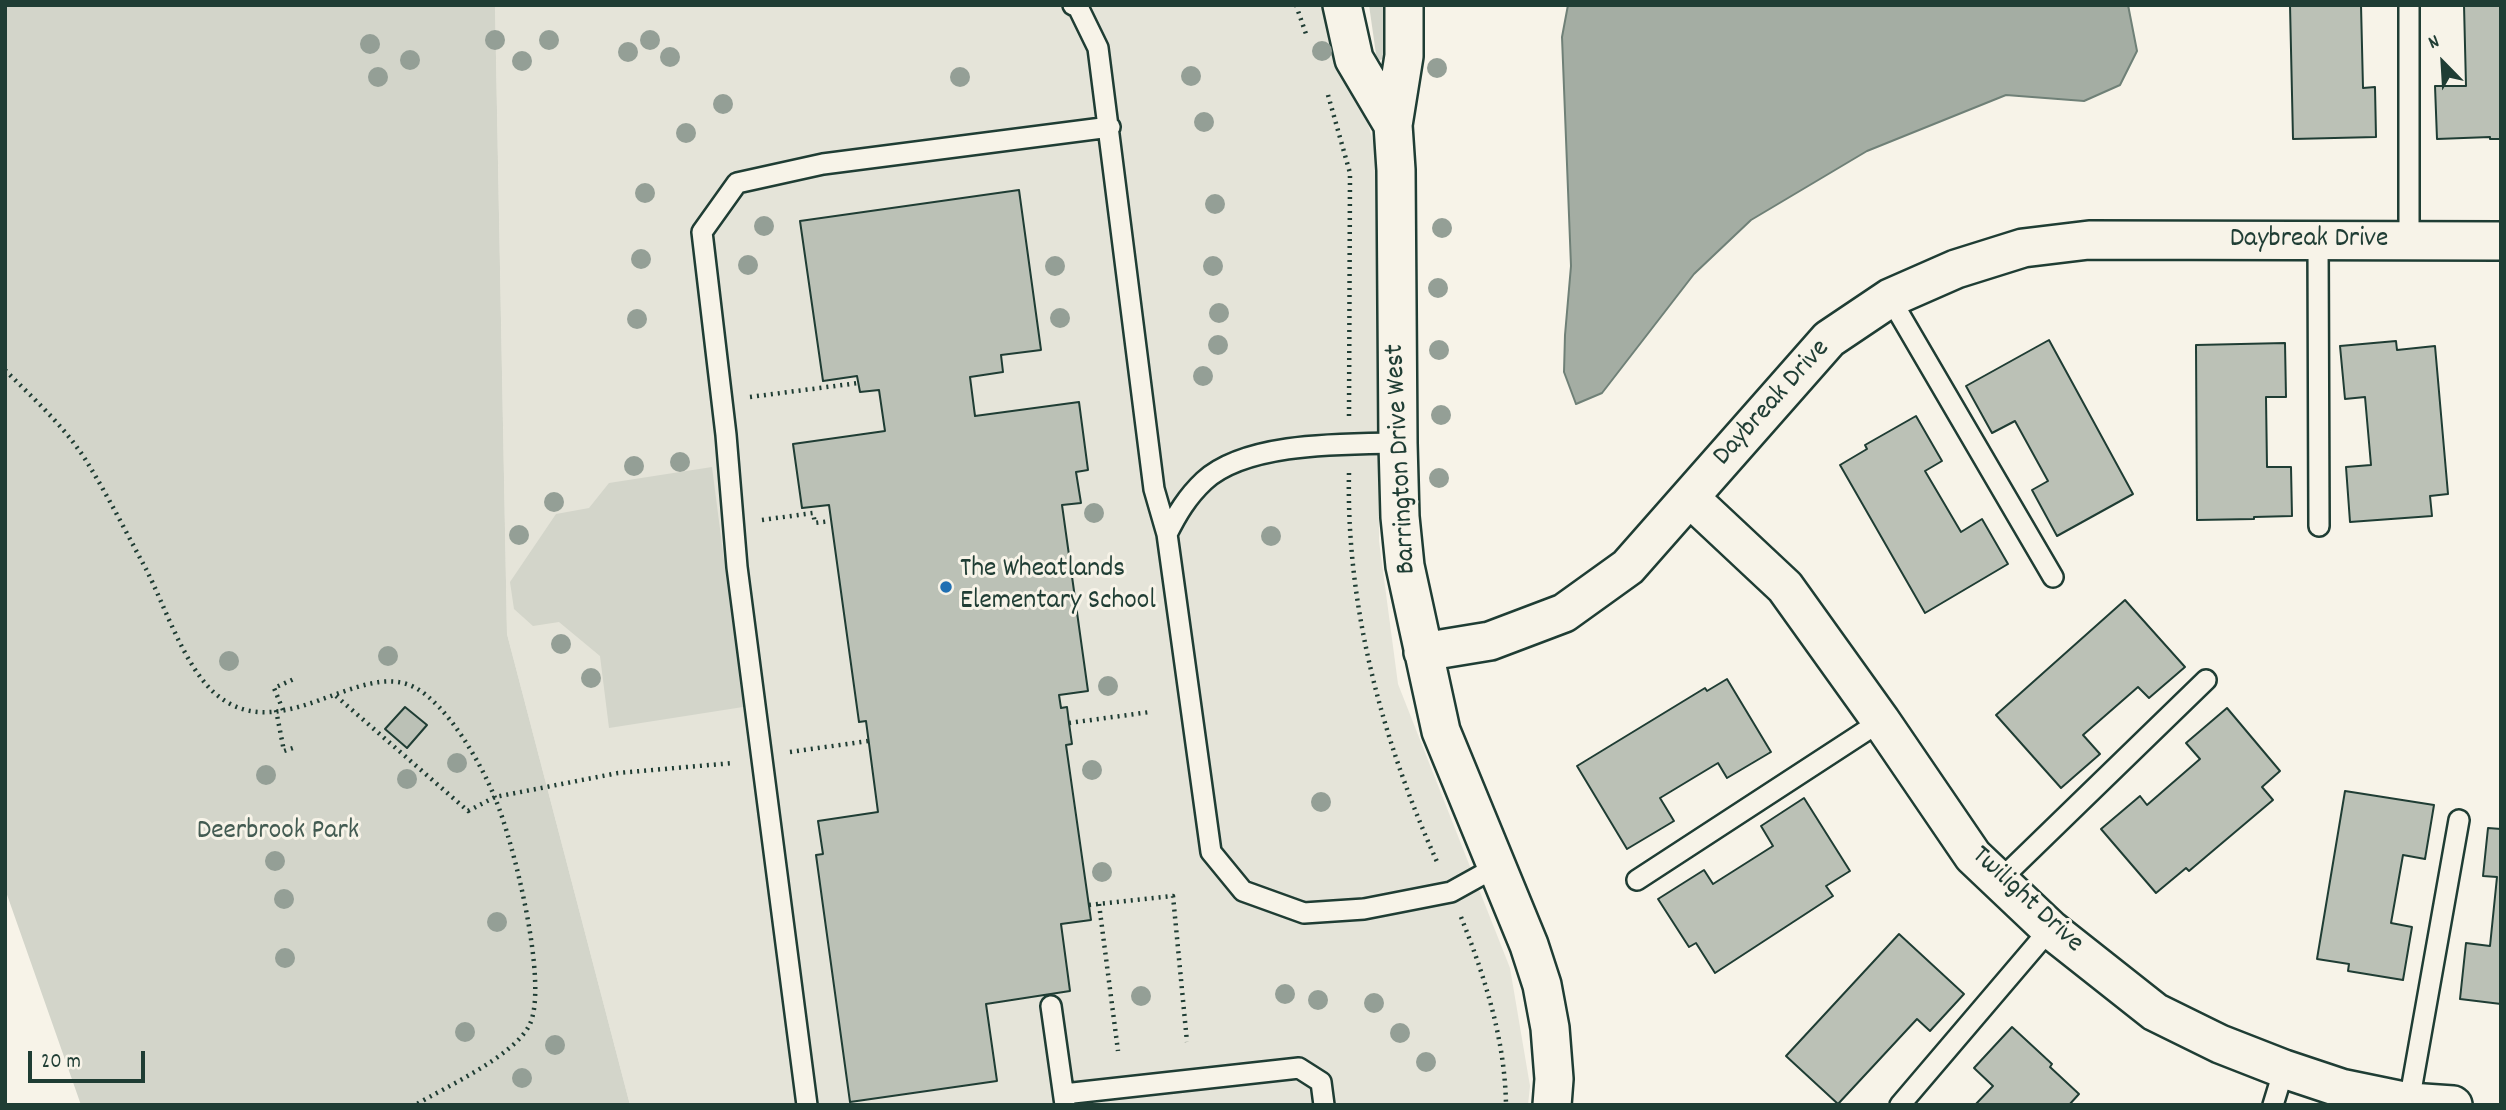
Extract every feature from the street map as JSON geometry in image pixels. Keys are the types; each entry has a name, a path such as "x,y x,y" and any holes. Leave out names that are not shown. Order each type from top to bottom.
{"street":[{"name":"Barrington Drive West","path":"1342,5 1354,60 1393,125"},
{"name":"Barrington Drive West","path":"1404,5 1404,56 1393,125 1396,170 1400,517 1405,566 1441,732 1529,945 1542,985 1550,1028 1554,1079 1552,1105"},
{"name":"Daybreak Drive","path":"1423,652 1490,640 1563,613 1629,567 1829,338 1890,298 1956,269 2023,248 2089,240 2501,241"},
{"name":"Twilight Drive","path":"1690,498 1785,587 1973,856 2050,929 2155,1012 2220,1044 2341,1088 2409,1102 2453,1105"}],"lane":[{"path":"1073,5 1078,8 1098,48 1154,489 1167,534 1211,852 1243,891 1304,913 1364,909 1451,892 1496,867"},
{"path":"2409,5 2409,242"},
{"path":"807,1105 733,523 702,232 737,183 823,164 1110,127"},
{"path":"2318,242 2319,526"},
{"path":"1890,298 2053,577"},
{"path":"1167,534 1182,503 1206,479 1236,461 1268,452 1349,443 1398,443"},
{"path":"1999,881 2206,680"},
{"path":"1637,880 1881,721"},
{"path":"2409,1102 2459,820"},
{"path":"1900,1105 2050,929"},
{"path":"1051,1006 1065,1100 1299,1068 1321,1082 1324,1105"},
{"path":"2273,1105 2284,1069"}],"path":[{"path":"1296,5 1309,42"},
{"path":"1326,91 1350,173 1349,388"},
{"path":"5,370 61,427 86,460 147,572 197,674 215,694 229,704 251,711 282,710 310,705 369,683 394,682 412,686 433,700 452,722 495,797 514,857 533,948 536,971 534,1014 513,1045 415,1105"},
{"path":"722,401 858,383"},
{"path":"1348,486 1350,539 1359,616 1382,712 1430,845"},
{"path":"733,523 813,513 815,523 830,521"},
{"path":"282,710 274,688 294,679"},
{"path":"336,696 468,811 495,797 618,773 762,758 868,741"},
{"path":"276,710 284,751 296,747"},
{"path":"1069,723 1150,712"},
{"path":"1089,905 1174,897 1187,1042"},
{"path":"1099,904 1118,1051"},
{"path":"1464,925 1478,958 1499,1035 1506,1105"}],"shaded area":[{"name":"The Wheatlands Elementary School","path":"495,5 1330,5 1379,159 1379,541 1398,684 1510,968 1530,1086 1528,1105 630,1105 507,634"},
{"path":"1568,5 2128,5 2137,51 2120,85 2084,101 2006,95 1867,151 1751,220 1694,274 1602,393 1576,404 1564,372 1571,266 1562,37"}],"green space":[{"name":"Deerbrook Park","path":"5,5 495,5 507,634 630,1105 81,1105 5,889"},
{"path":"1369,5 1383,5 1383,59 1377,61"},
{"path":"712,467 743,707 609,728 600,656 559,622 533,626 514,609 510,582 556,514 589,508 609,483"}],"building":[{"path":"2290,5 2361,5 2363,88 2375,87 2376,137 2293,139"},
{"path":"2464,5 2501,5 2501,139 2437,139 2435,86 2466,86"},
{"path":"1019,190 1041,350 1001,355 1003,372 970,377 975,416 1079,402 1088,470 1076,472 1081,503 1062,505 1088,691 1059,695 1061,708 1067,707 1072,744 1066,745 1091,920 1061,924 1070,991 986,1004 997,1081 850,1102 816,855 823,854 818,821 878,812 866,721 859,722 829,505 802,508 793,444 885,431 879,390 860,392 857,376 823,381 800,221"},
{"path":"2049,340 2133,494 2057,536 2032,490 2048,481 2015,421 1992,433 1966,386"},
{"path":"2396,341 2397,350 2435,346 2448,494 2430,496 2432,516 2350,522 2346,467 2371,465 2365,397 2345,399 2340,346"},
{"path":"2285,343 2286,397 2266,397 2267,467 2291,467 2292,516 2197,520 2196,345"},
{"path":"1916,416 1942,461 1925,471 1961,532 1982,519 2008,564 1925,613 1840,465 1867,449 1865,445"},
{"path":"2125,600 2185,667 2149,698 2138,687 2083,735 2100,754 2061,788 1996,715"},
{"path":"1727,679 1771,752 1727,778 1718,763 1660,798 1674,821 1627,849 1577,766 1705,688 1707,691"},
{"path":"405,707 427,725 407,748 385,729"},
{"path":"2227,708 2280,771 2262,787 2273,800 2189,871 2186,868 2156,893 2101,829 2140,796 2147,805 2200,759 2186,743"},
{"path":"2345,791 2434,805 2425,859 2403,855 2391,923 2412,927 2403,980 2348,971 2349,964 2317,959"},
{"path":"1804,798 1850,871 1826,886 1833,896 1715,973 1696,943 1689,947 1658,899 1704,870 1713,884 1773,846 1761,826"},
{"path":"2488,828 2501,829 2501,1004 2460,999 2466,943 2490,946 2497,877 2483,876"},
{"path":"1899,934 1964,994 1930,1031 1917,1019 1838,1104 1786,1056"},
{"path":"2012,1027 2052,1064 2050,1067 2079,1094 2069,1105 1975,1105 1993,1086 1974,1068"}],"place":[{"name":"The Wheatlands Elementary School","path":"946,587"}]}
